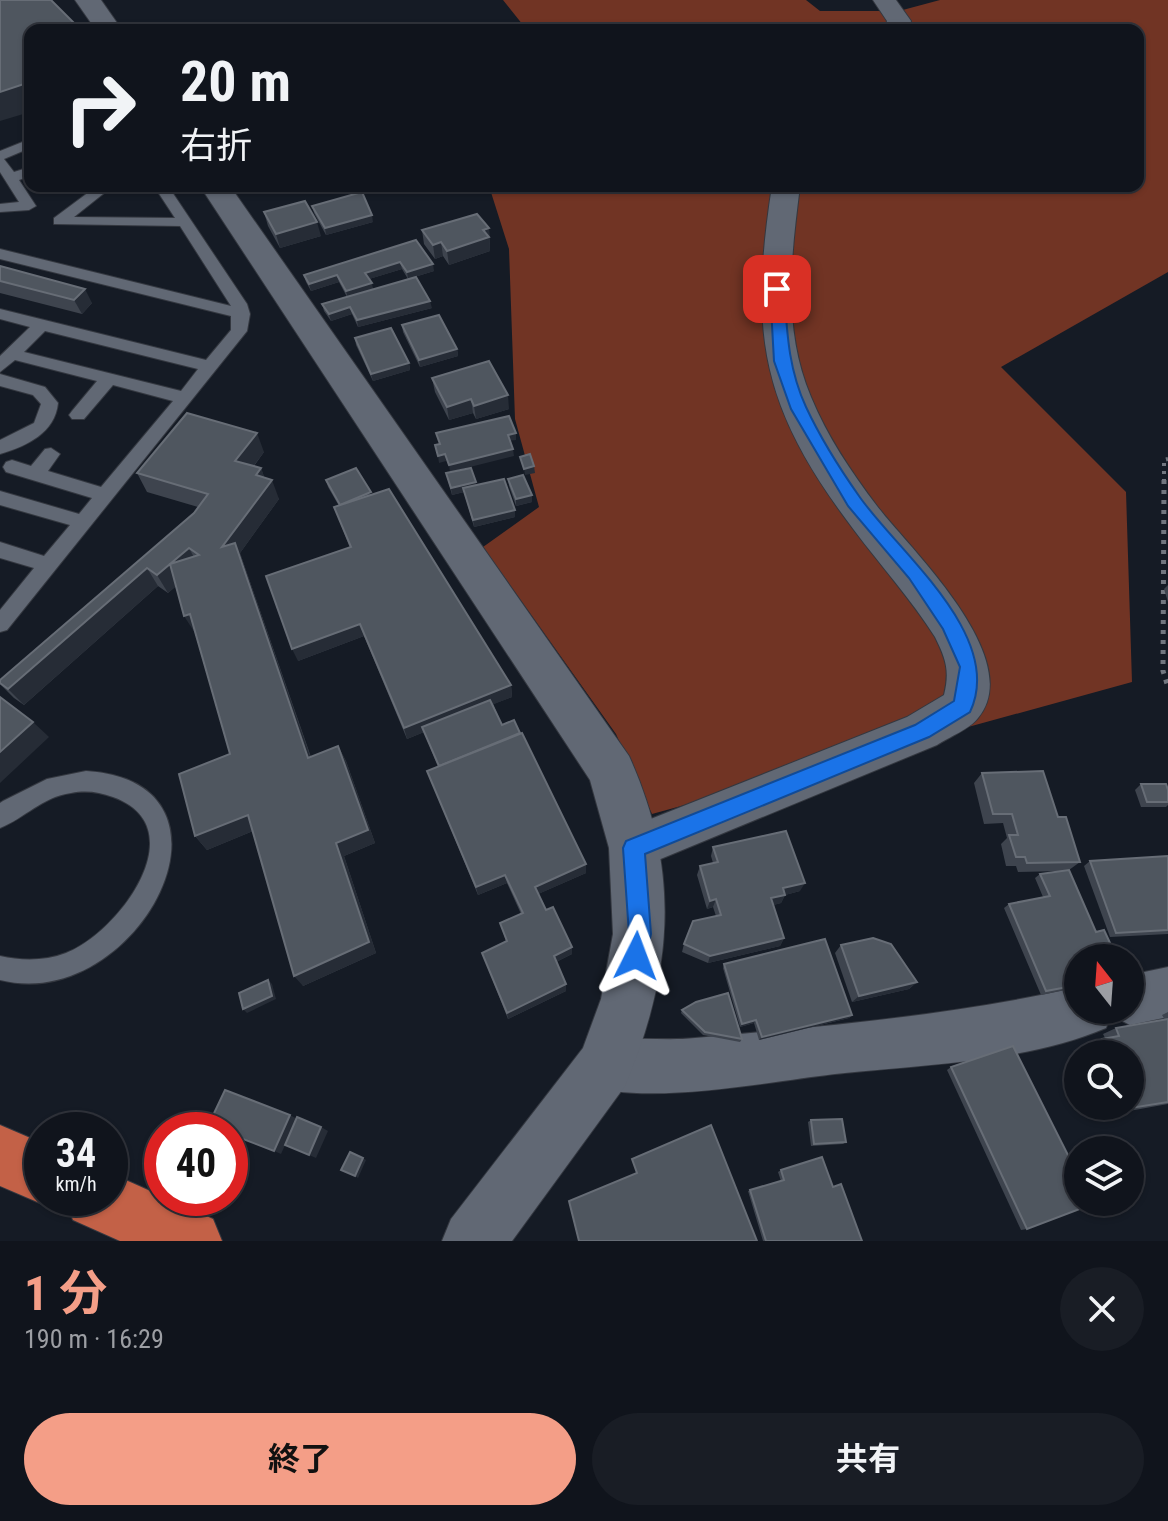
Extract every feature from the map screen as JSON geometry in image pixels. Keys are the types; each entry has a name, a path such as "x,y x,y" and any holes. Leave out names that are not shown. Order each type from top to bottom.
{"highway":[{"path":"0,1155 24,1166"},
{"path":"128,1213 191,1241"}],"street":[{"path":"88,0 105,24"},
{"path":"884,0 898,24"},
{"path":"219,192 612,772 634,848 640,934 629,999 605,1066 473,1241"},
{"path":"634,848 922,731 963,706 969,667 951,626 915,573 854,502 799,409 781,361 777,262 785,192"},
{"path":"1144,997 1168,992"},
{"path":"605,1066 692,1065 1016,1027 1064,1016"}],"lane":[{"path":"0,208 29,206 0,159 24,146"},
{"path":"10,178 24,173"},
{"path":"98,192 59,221 185,222"},
{"path":"0,624 239,331 242,314 239,304 165,192"},
{"path":"0,254 242,314"},
{"path":"0,314 211,367"},
{"path":"6,360 41,325"},
{"path":"6,360 109,379 185,398"},
{"path":"78,415 109,379"},
{"path":"0,380 39,391 50,403 47,420 40,428 0,448"},
{"path":"35,474 51,454"},
{"path":"12,467 105,495"},
{"path":"0,498 83,522"},
{"path":"0,550 48,565"},
{"path":"0,817 19,802 52,786 86,780 114,784 138,795 154,815 162,840 160,870 147,900 126,928 97,952 63,967 29,974 0,968"}],"path":[{"path":"1168,459 1164,460 1163,671 1168,687"}],"shaded area":[{"path":"503,0 806,0 820,11 899,11 940,0 1168,0 1168,272 1001,367 1126,492 1132,682 652,814 616,734 483,547 539,507 515,419 509,249 491,192 1144,192 1144,24 522,24"}],"building":[{"path":"0,0 51,0 75,24 24,24 24,84 0,92"},
{"path":"362,192 372,215 325,228 312,206"},
{"path":"305,201 317,222 276,234 264,212"},
{"path":"477,214 489,228 483,230 489,237 447,251 441,242 433,245 422,230"},
{"path":"416,240 433,264 407,272 400,262 365,273 372,283 346,291 337,275 309,284 304,275"},
{"path":"0,266 85,289 74,300 0,281"},
{"path":"416,277 430,301 357,320 350,307 329,314 322,304"},
{"path":"439,315 457,349 419,360 402,325"},
{"path":"391,328 409,363 371,374 355,338"},
{"path":"489,361 508,395 474,406 471,399 447,407 432,378"},
{"path":"187,413 257,433 235,461 261,468 256,475 272,480 222,547 235,543 308,758 338,746 368,830 336,843 369,942 294,976 248,815 195,836 179,774 230,754 190,614 184,616 170,564 157,575 147,568 8,689 0,683 194,513 208,494 137,473","holes":["189,548 199,555 170,564"]},
{"path":"509,416 516,433 508,435 513,449 449,465 445,454 438,456 435,445 440,444 436,433"},
{"path":"530,454 534,466 524,469 520,457"},
{"path":"356,468 371,492 340,505 326,480"},
{"path":"471,468 476,482 451,488 446,473"},
{"path":"523,475 532,495 516,499 508,479"},
{"path":"504,479 515,510 473,520 463,488"},
{"path":"389,489 511,685 404,728 360,624 292,649 266,576 351,547 334,507"},
{"path":"0,697 33,722 0,752"},
{"path":"490,700 502,725 514,720 520,733 439,766 422,727"},
{"path":"522,733 586,864 535,887 546,910 553,907 572,947 554,956 566,984 507,1013 482,953 507,941 500,923 523,913 505,875 476,887 427,771"},
{"path":"1043,771 1058,817 1066,817 1080,862 1027,863 1025,857 1016,857 1009,835 1018,835 1012,814 993,814 982,773"},
{"path":"1141,784 1166,784 1168,802 1147,802"},
{"path":"786,831 805,883 783,888 785,895 771,898 784,938 710,956 684,944 693,921 721,915 716,899 710,901 700,866 718,862 713,847"},
{"path":"1168,856 1168,930 1116,933 1090,861"},
{"path":"1069,870 1096,932 1104,930 1110,944 1064,944 1064,988 1046,991 1009,904 1050,896 1040,874"},
{"path":"873,938 891,944 917,982 859,996 841,945"},
{"path":"825,939 852,1015 762,1037 756,1020 742,1024 724,964"},
{"path":"268,980 272,996 243,1009 239,993"},
{"path":"728,993 742,1039 705,1032 682,1010 696,1002"},
{"path":"1168,1019 1168,1102 1144,1106 1144,1040 1102,1039 1119,1036 1116,1028"},
{"path":"1013,1046 1064,1147 1064,1215 1027,1229 951,1067"},
{"path":"225,1090 290,1115 274,1151 248,1141 248,1112 215,1112"},
{"path":"297,1117 321,1127 309,1155 285,1145"},
{"path":"842,1119 846,1142 814,1144 811,1120"},
{"path":"711,1125 757,1241 579,1241 569,1201 637,1173 632,1159"},
{"path":"350,1152 363,1158 355,1176 341,1170"},
{"path":"822,1157 833,1187 841,1184 862,1241 766,1241 750,1190 784,1180 781,1170"}],"route":[{"path":"636,956 640,934 634,848 922,731 963,706 969,667 951,626 915,573 854,502 799,409 781,361 777,289"}]}
